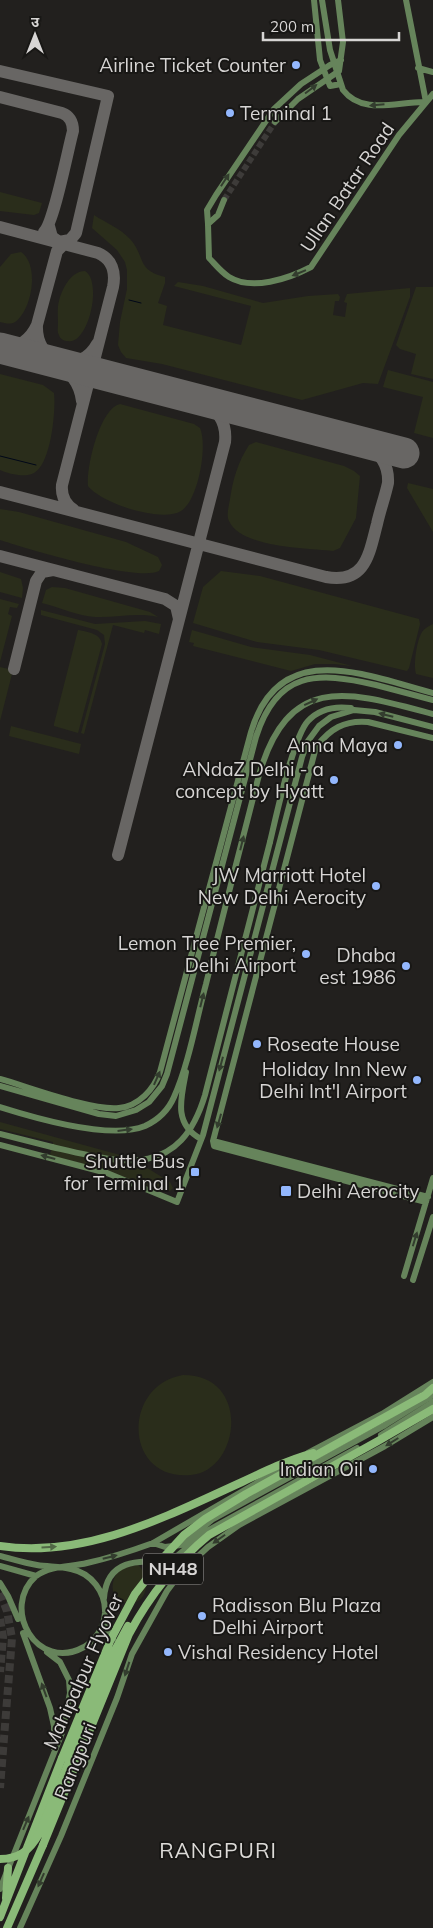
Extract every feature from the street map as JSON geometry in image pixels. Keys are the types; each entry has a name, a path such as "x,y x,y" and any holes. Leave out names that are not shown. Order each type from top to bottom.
{"highway":[{"name":"Mahipalpur Flyover","path":"5,1908 62,1758 111,1639 135,1594 163,1558 184,1535 205,1519 425,1395 433,1388"},
{"name":"Mahipalpur Flyover","path":"7,1928 43,1845 115,1667 142,1611 162,1580 186,1554 209,1535 378,1442 433,1408"},
{"path":"0,1546 11,1548 68,1546 100,1539 132,1529 176,1511 285,1463 325,1450"},
{"path":"0,1859 18,1856 33,1845 47,1818 114,1652 128,1626 142,1611"},
{"path":"5,1908 8,1868"},
{"name":"NH48","path":"0,1917 5,1908"}],"main road":[{"path":"314,0 320,60 330,86 341,84"},
{"path":"322,0 330,50 341,84 347,95 356,103 367,106 426,102 406,0"},
{"path":"275,122 298,99 339,70 343,42 338,0"},
{"name":"Ullan Batar Road","path":"341,60 301,84 274,109 216,195 208,210 208,258 228,276 242,283 258,283 280,279 299,274 311,267 399,135 433,94"},
{"path":"418,68 433,72"},
{"path":"208,224 218,215 224,200"},
{"path":"0,1086 108,1116 121,1115 136,1110 153,1098 162,1086 167,1074 234,810 251,732 266,698 288,679 310,671 337,670 433,693"},
{"path":"0,1079 75,1101 110,1108 128,1106 148,1092 157,1080 160,1072 234,810 263,719 274,701 292,685 315,677 340,677 433,700"},
{"path":"0,1107 77,1126 123,1131 143,1126 156,1120 168,1108 177,1088 189,1050 259,775 270,745 282,724 294,712 313,700 339,695 373,698 433,714"},
{"path":"0,1134 101,1159 133,1161 149,1158 164,1152 186,1134 197,1117 205,1095 296,743 307,722 319,712 331,708 344,707 433,727"},
{"path":"0,1145 107,1173 176,1202 201,1139 305,747 315,732 331,717 347,711 364,710"},
{"path":"427,1199 213,1141 316,747 335,728 358,721 433,738"},
{"path":"189,1050 180,1110 186,1126 192,1135 201,1139"},
{"path":"404,1276 433,1178"},
{"path":"413,1280 433,1217"},
{"path":"0,1889 62,1733 70,1686 67,1674 60,1662 40,1647 25,1632 21,1621 19,1610 21,1599 25,1589 36,1576 46,1571 87,1563 153,1544 312,1451 382,1414 433,1382"},
{"path":"153,1544 165,1547 181,1544 213,1519 385,1425 433,1395"},
{"path":"171,1562 207,1531 376,1438 433,1402"},
{"name":"Rangpuri","path":"20,1928 61,1836 117,1698 132,1654 167,1591 204,1551 239,1525 386,1446 433,1417"},
{"path":"187,1547 204,1551"},
{"path":"138,1549 139,1562"},
{"path":"0,1556 37,1565 76,1570 89,1577 99,1588 104,1601"},
{"path":"132,1654 115,1641 107,1630 104,1601 106,1584 113,1572 124,1564 139,1562 190,1564"},
{"path":"0,1566 36,1576"},
{"path":"0,1583 8,1596 46,1694 54,1726 54,1754"},
{"path":"40,1647 60,1653 81,1648 97,1635 104,1615"}],"green space":[{"path":"0,192 42,203 39,213 34,215 0,211"},
{"path":"94,215 126,235 135,246 145,267 165,277 165,283 158,303 167,306 163,325 241,345 251,306 174,286 178,282 203,286 263,303 308,296 338,294 340,297 339,301 335,301 333,315 345,317 347,303 344,302 347,294 410,288 410,297 378,384 363,383 302,400 162,364 126,358 118,345 120,322 127,289 127,270 125,262 117,250 92,228"},
{"path":"21,252 27,258 32,277 32,287 26,308 15,322 9,324 0,322 0,267 11,254"},
{"path":"85,271 90,277 93,287 91,312 82,333 75,340 65,341 60,338 58,332 59,301 62,291 71,277"},
{"path":"416,287 433,287 433,379 411,374 416,354 400,349 396,345"},
{"path":"388,370 433,382 433,438 414,433 423,397 383,387"},
{"path":"0,374 43,385 54,393 53,424 48,448 40,468 34,473 17,475 0,470"},
{"path":"120,404 194,424 200,428 203,447 200,473 192,496 181,511 160,515 146,513 105,499 88,486 89,466 96,439 106,416 113,408"},
{"path":"256,442 344,466 360,476 356,518 340,548 333,551 276,545 247,537 236,530 229,521 228,516 233,485 245,451 249,445"},
{"path":"408,483 433,489 433,532 407,488"},
{"path":"0,509 19,512 126,542 158,557 162,565 159,571 147,573 128,572 81,563 0,540"},
{"path":"221,571 260,576 419,619 420,624 409,668 407,671 319,650 257,642 193,623 203,587"},
{"path":"0,572 21,579 23,588 22,598 0,592"},
{"path":"52,587 65,588 150,612 158,617 142,615 89,616 42,603 46,590"},
{"path":"0,599 19,604 17,608 10,607 8,614 12,616 0,662"},
{"path":"41,610 95,624 145,621 161,624 159,634 145,630 144,633 113,625 84,734 81,733 105,644 104,635 97,630 41,615"},
{"path":"433,624 433,678 416,674 415,664 420,636 424,629"},
{"path":"78,630 96,635 102,644 78,733 54,726 54,724"},
{"path":"192,630 251,647 310,655 352,666 315,664 291,671 193,646 194,643 189,642"},
{"path":"0,667 13,670 0,721"},
{"path":"11,726 81,744 79,754 9,736"},
{"path":"0,1122 131,1158 170,1182 173,1188 170,1191 160,1191 87,1165 50,1155 53,1142 0,1129"},
{"path":"183,1375 205,1379 220,1390 229,1406 231,1424 228,1442 220,1458 208,1470 191,1475 169,1473 152,1463 143,1449 139,1431 141,1413 149,1396 163,1382"},
{"path":"138,1565 145,1577 145,1593 139,1600 132,1603 124,1602 117,1598 113,1591 113,1581 120,1568"}],"waterway":[{"path":"129,300 141,303"},
{"path":"0,456 36,465"}],"taxiway":[{"path":"0,71 108,96 76,233 70,240 59,242 52,237 49,226"},
{"path":"0,97 62,113 72,122 73,131 60,184 52,215 44,232"},
{"path":"0,227 98,253 107,259 112,267 114,276 113,287 62,485 64,499 74,510"},
{"path":"0,347 12,347 31,335 37,325 57,251 66,242"},
{"path":"37,325 38,338 42,348 73,377 79,388 82,401"},
{"path":"59,364 71,363 86,357 97,344"},
{"path":"118,855 225,442 223,423 220,417 217,412 201,401"},
{"path":"0,492 326,577 339,578 350,576 364,564 371,546 388,483 385,465 375,451 365,443"},
{"path":"0,556 165,599 176,606 179,619"},
{"path":"14,669 36,581 42,572 53,570"}],"runway":[{"path":"0,348 404,453"}],"tunnel":[{"path":"224,200 275,122"},
{"path":"0,1593 7,1611 12,1638 0,1788"},
{"path":"0,1619 3,1637 0,1672"}],"place":[{"name":"Airline Ticket Counter","path":"296,65"},
{"name":"Terminal 1","path":"230,113"},
{"name":"Anna Maya","path":"398,745"},
{"name":"ANdaZ Delhi - a concept by Hyatt","path":"334,780"},
{"name":"JW Marriott Hotel New Delhi Aerocity","path":"376,886"},
{"name":"Lemon Tree Premier, Delhi Airport","path":"306,954"},
{"name":"Dhaba est 1986","path":"406,966"},
{"name":"Roseate House","path":"257,1044"},
{"name":"Holiday Inn New Delhi Int'l Airport","path":"417,1080"},
{"name":"Shuttle Bus for Terminal 1","path":"195,1172"},
{"name":"Delhi Aerocity","path":"286,1191"},
{"name":"Indian Oil","path":"373,1469"},
{"name":"Radisson Blu Plaza Delhi Airport","path":"202,1616"},
{"name":"Vishal Residency Hotel","path":"168,1652"}],"district":[{"name":"RANGPURI","path":"218,1851"}]}
